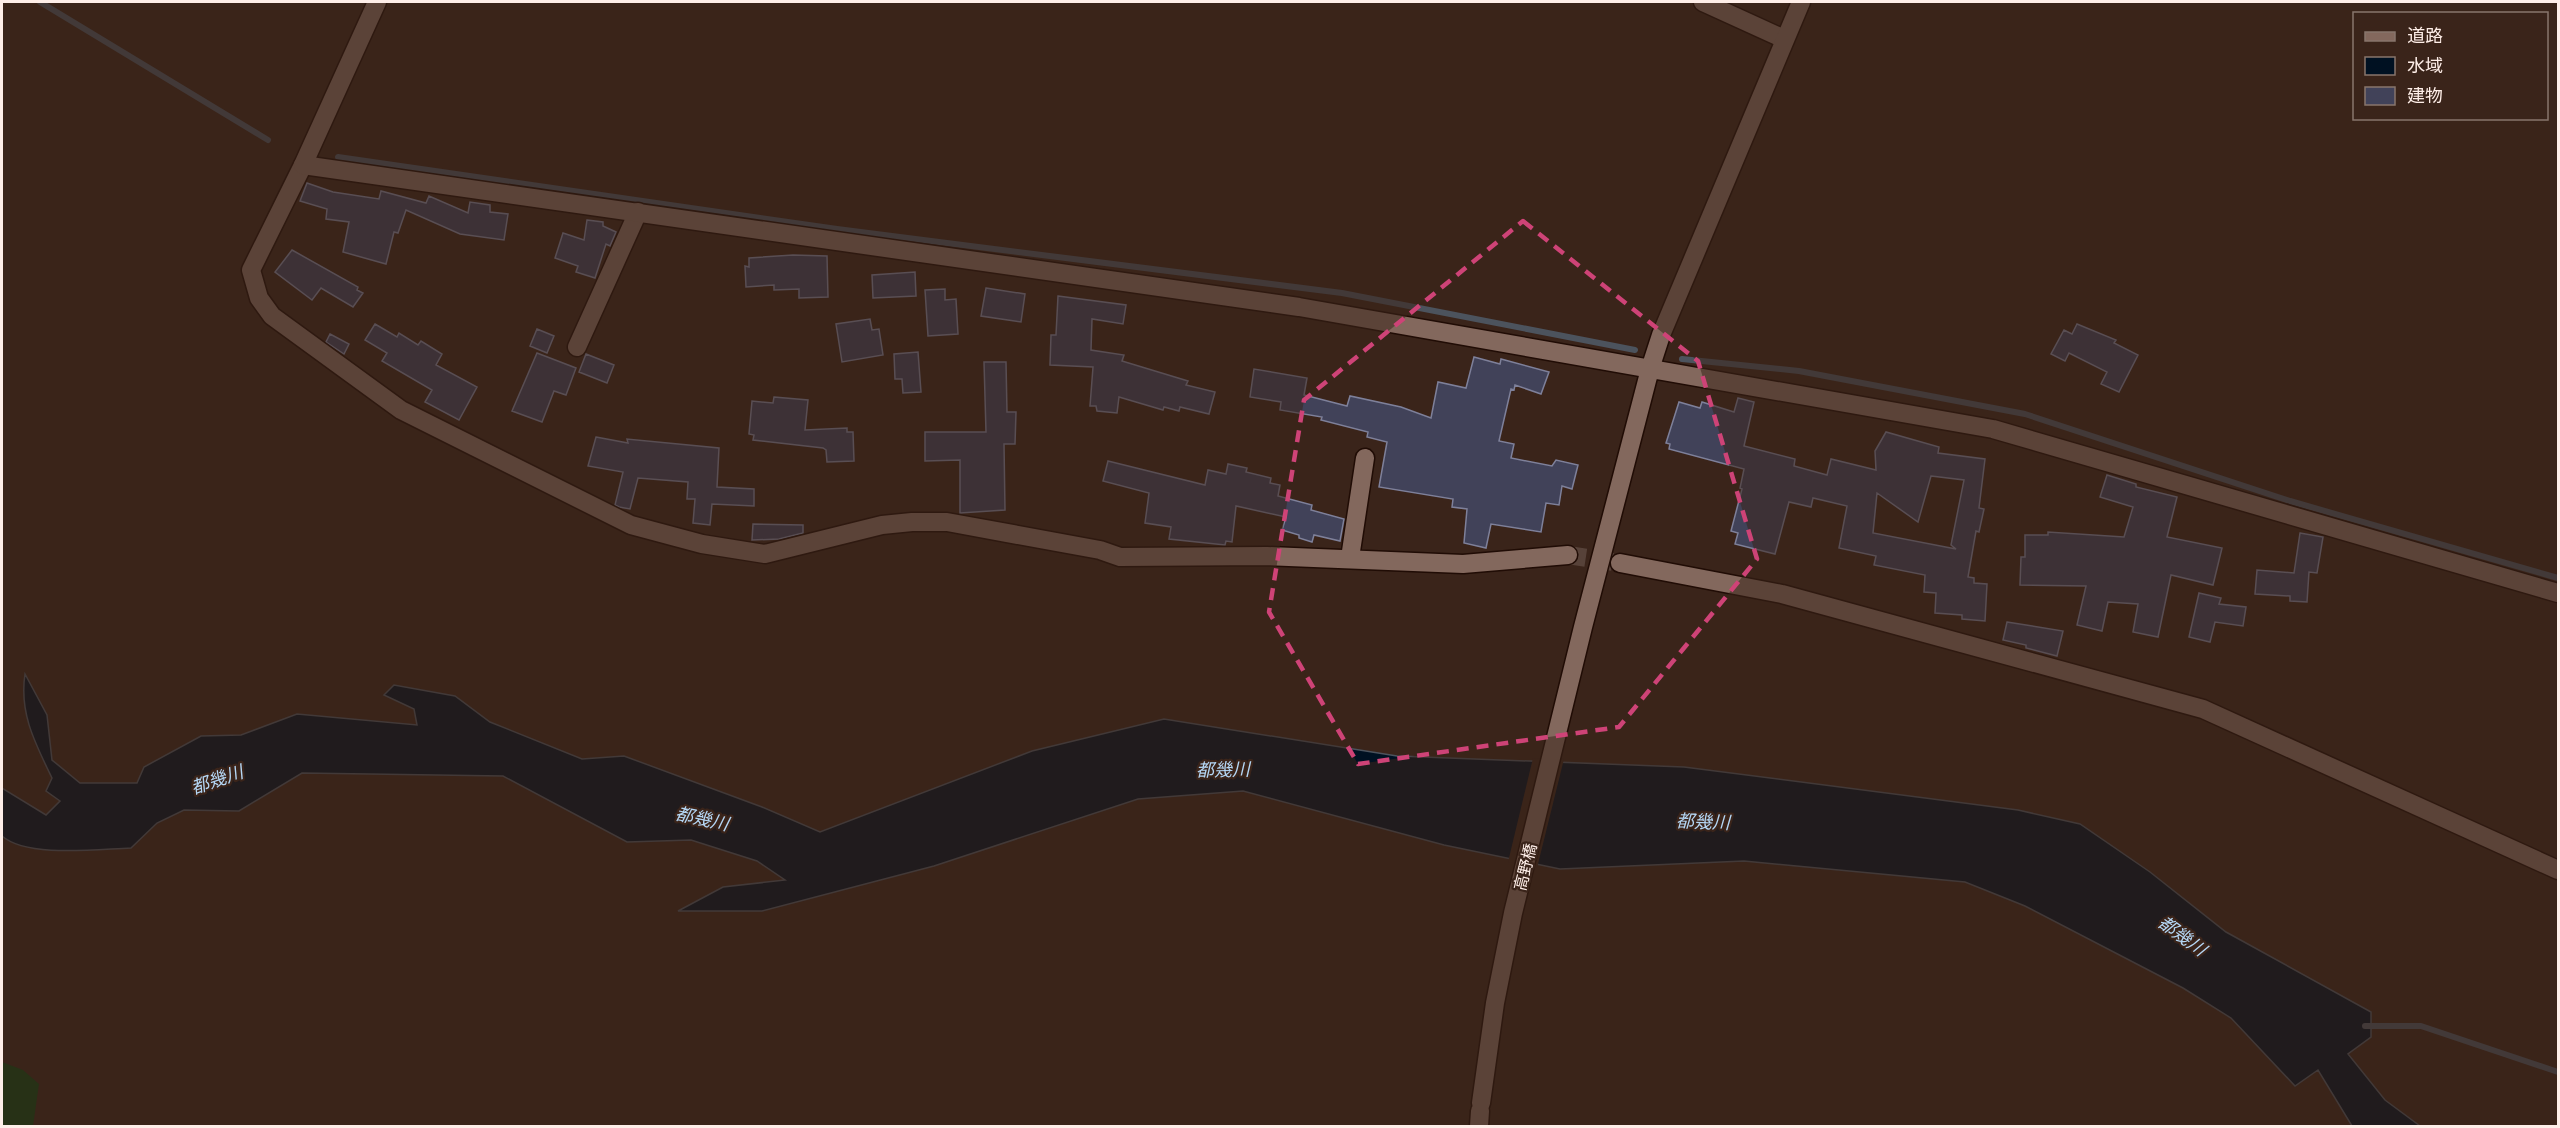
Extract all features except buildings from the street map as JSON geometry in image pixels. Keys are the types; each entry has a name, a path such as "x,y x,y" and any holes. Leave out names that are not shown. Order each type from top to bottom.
{"street":[{"path":"377,2 303,165 251,270 259,298 272,316 401,410 631,525 702,544 765,554 882,525 947,522 1100,550 1120,557 1350,558 1462,564 1568,555"},
{"path":"1703,2 1784,39"},
{"name":"高野橋","path":"1480,1113 1495,1004 1513,913 1581,633 1650,369 1661,335 1801,2"},
{"path":"303,165 1299,307 1993,429 2559,593"},
{"path":"577,347 638,212"},
{"path":"1350,558 1365,458"},
{"path":"1620,563 1782,594 2203,709 2559,870"}],"highlighted area":[{"path":"1523,221 1698,361 1757,559 1619,727 1358,764 1269,612 1304,400"}],"green space":[{"path":"2,1062 23,1070 39,1084 33,1126 2,1126"}],"water":[{"name":"都幾川","path":"25,674 47,715 52,760 80,783 137,783 144,767 201,736 241,735 297,714 417,725 414,709 384,695 394,685 455,696 490,722 582,759 624,756 762,807 820,832 1032,751 1164,719 1397,756 1684,767 2018,810 2080,824 2150,872 2226,932 2371,1012 2371,1037 2348,1054 2385,1100 2420,1126 2352,1126 2318,1070 2295,1086 2231,1018 2183,988 2025,906 1965,882 1744,861 1560,869 1444,845 1243,791 1138,799 934,866 762,911 678,911 723,887 785,880 757,861 691,840 627,842 503,776 302,773 239,811 184,810 157,823 131,848 63,851 28,847 13,843 2,836 2,788 46,815 60,801 46,791 52,778 34,740 26,715"}],"pier":[{"path":"1533,758 1564,759 1537,868 1508,862"}],"waterway":[{"path":"40,2 268,140"},
{"path":"338,157 837,229 1342,293 1635,350"},
{"path":"1682,359 1799,371 2025,414 2290,501 2558,578"},
{"path":"2365,1026 2421,1026 2558,1072"}],"tunnel":[{"path":"1568,555 1620,563"}]}
